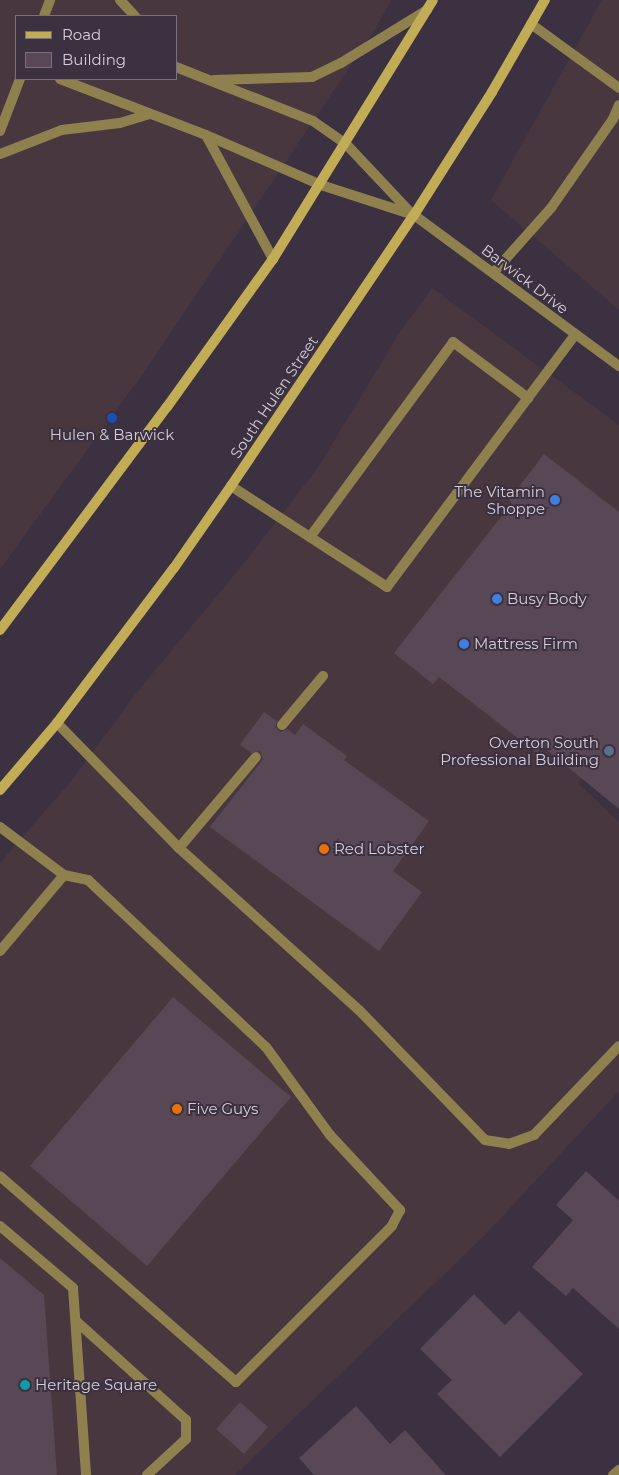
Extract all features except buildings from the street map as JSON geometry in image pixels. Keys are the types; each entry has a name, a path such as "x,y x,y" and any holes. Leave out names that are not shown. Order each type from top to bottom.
{"main road":[{"path":"0,630 168,407 273,259 321,185 433,0"},
{"name":"South Hulen Street","path":"0,790 57,723 174,568 231,486 414,215 545,0"}],"street":[{"path":"46,15 50,0"},
{"path":"120,0 134,15"},
{"path":"208,80 312,76 341,63 427,10"},
{"path":"531,24 619,88"},
{"path":"178,68 313,121 346,144 414,215"},
{"path":"0,131 20,80"},
{"path":"63,80 206,135 321,185 414,215"},
{"path":"494,272 552,208 614,118 619,105"},
{"path":"0,154 62,130 120,123 149,114"},
{"path":"206,135 273,259"},
{"name":"Barwick Drive","path":"414,215 494,272 619,366"},
{"path":"231,486 387,587 576,335"},
{"path":"310,537 453,342 528,398"},
{"path":"282,725 323,676"},
{"path":"57,723 179,848 359,1010 485,1140 509,1144 534,1135 619,1046"},
{"path":"179,848 256,757"},
{"path":"0,827 64,875 88,880 266,1047 330,1135 400,1210 392,1226 236,1382 0,1176"},
{"path":"0,951 64,875"},
{"path":"0,1226 73,1288 86,1475"},
{"path":"76,1321 186,1420 186,1439 147,1475"},
{"path":"613,1475 619,1470"}],"shaded area":[{"path":"0,0 391,0 377,26 145,371 0,569"},
{"path":"602,0 619,0 619,310 491,200"},
{"path":"432,288 619,425 619,722 578,783 619,822 619,1091 485,1235 235,1475 0,1475 0,863 72,780 137,692 245,562 319,466 400,332"}],"place":[{"name":"Hulen & Barwick","path":"112,418"},
{"name":"The Vitamin Shoppe","path":"555,500"},
{"name":"Busy Body","path":"497,599"},
{"name":"Mattress Firm","path":"464,644"},
{"name":"Overton South Professional Building","path":"609,751"},
{"name":"Red Lobster","path":"324,849"},
{"name":"Five Guys","path":"177,1109"},
{"name":"Heritage Square","path":"25,1385"}]}
